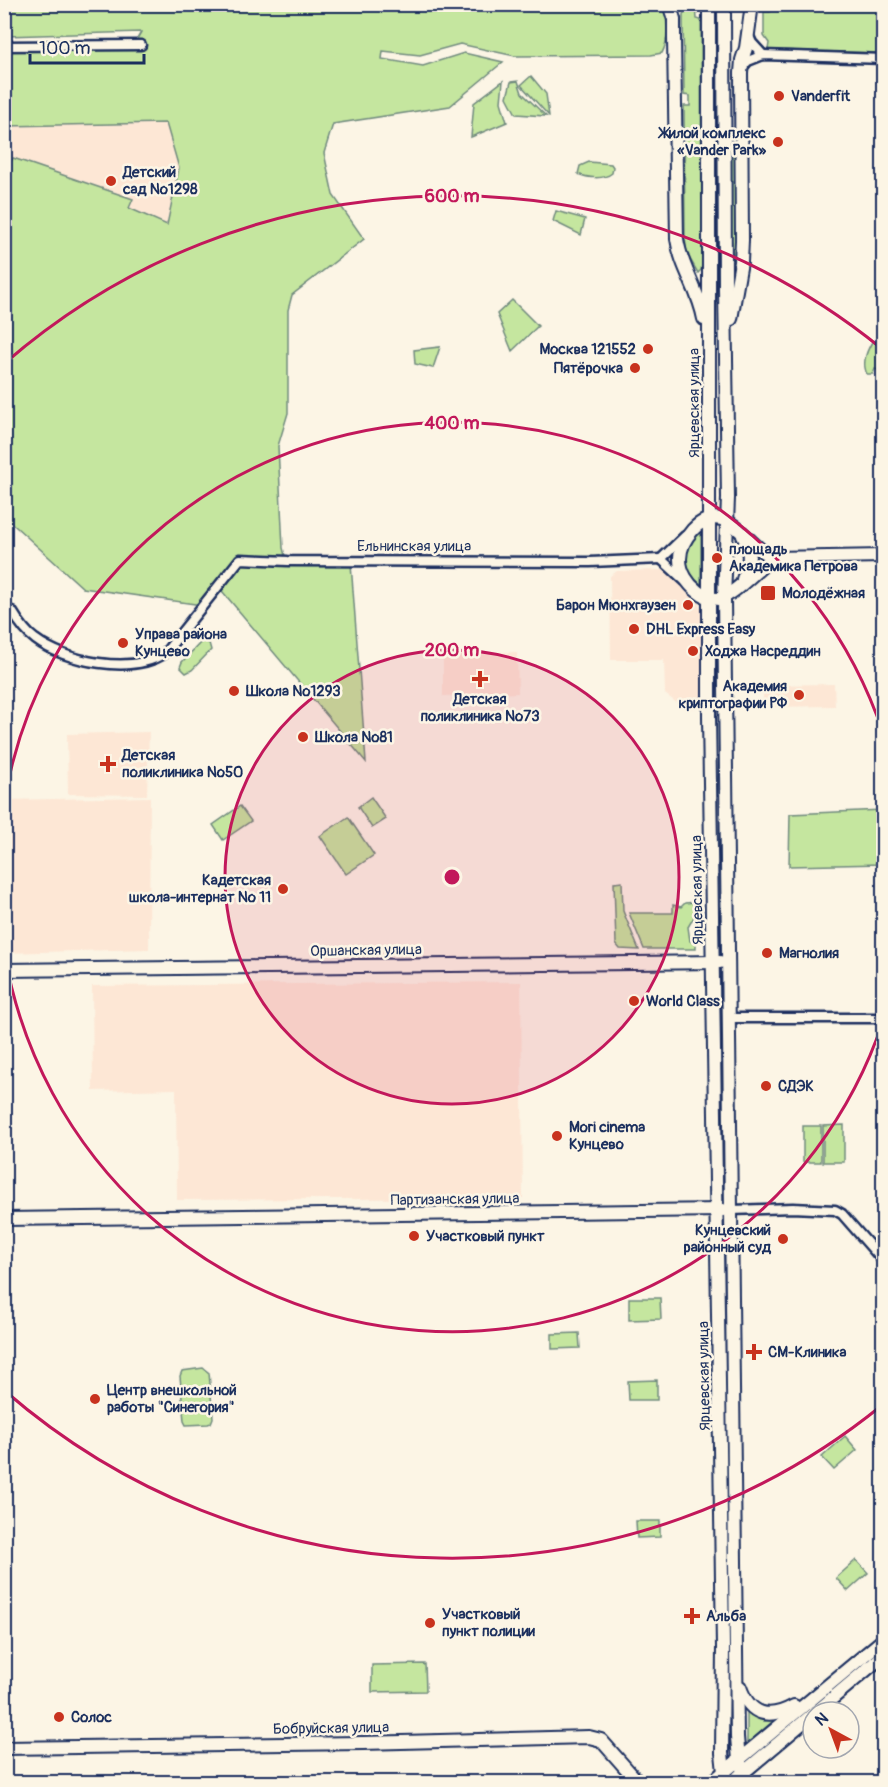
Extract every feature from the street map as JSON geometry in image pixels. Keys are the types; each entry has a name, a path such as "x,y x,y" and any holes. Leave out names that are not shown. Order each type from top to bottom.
{"main road":[{"path":"669,4 674,19 677,239 683,264 702,307 709,346"},
{"path":"674,19 679,4"},
{"path":"741,4 748,28"},
{"path":"726,358 741,251 741,73 752,4"},
{"name":"Ярцевская улица","path":"723,5 728,522 724,598 731,1210 737,1680 739,1760 745,1778"},
{"name":"Ярцевская улица","path":"709,6 708,519 723,1647 722,1744 728,1779"},
{"path":"708,428 717,435 724,433 727,428"},
{"path":"774,558 724,598 709,599 690,585 682,571 680,561 681,550 689,534 708,519 728,522 762,551 774,558 884,556"},
{"path":"741,534 750,556 747,572 741,583"},
{"name":"Оршанская улица","path":"4,970 728,962"},
{"name":"Партизанская улица","path":"4,1219 731,1210"},
{"path":"728,1779 739,1760 884,1639"},
{"path":"830,1700 884,1655"},
{"path":"737,1680 746,1701 766,1715 781,1714 814,1696"},
{"path":"712,1782 745,1778 801,1725"},
{"name":"Бобруйская улица","path":"4,1748 588,1737 601,1740 638,1782"}],"street":[{"path":"748,28 752,43 763,55"},
{"path":"4,46 141,45"},
{"path":"741,73 748,61 763,55 884,58"},
{"path":"689,534 661,559 690,585"},
{"name":"Ельнинская улица","path":"12,611 29,634 51,649 87,661 119,664 160,656 173,645 240,559 590,562 661,559"},
{"path":"729,1018 884,1018"},
{"name":"Партизанская улица","path":"731,1210 793,1208 836,1210 884,1262"}],"shaded area":[{"name":"Детский сад №1298","path":"166,123 179,168 167,225 5,261 4,126"},
{"path":"663,570 671,573 701,608 701,696 696,708 685,709 665,694 664,660 611,660 610,576 617,571"},
{"name":"Детская поликлиника №73","path":"517,652 518,693 443,696 443,654"},
{"name":"Академия криптографии РФ","path":"834,684 835,706 763,707 763,685"},
{"name":"Детская поликлиника №50","path":"149,732 147,795 68,794 67,734"},
{"path":"150,797 149,949 5,953 5,800"},
{"path":"521,982 523,1198 177,1200 176,1089 93,1091 92,986"}],"green space":[{"path":"662,4 666,15 667,29 664,48 662,53 651,55 515,56 460,44 420,55 383,51 382,59 423,66 464,53 503,62 450,106 333,124 324,153 333,195 364,239 292,295 288,310 288,413 278,446 283,548 287,564 351,564 366,762 222,591 207,608 202,605 83,588 5,517 5,170 13,158 133,199 129,208 167,225 179,168 166,123 5,126 5,51 105,49 133,46 141,32 5,36 4,5"},
{"path":"770,5 883,5 883,53 768,50 769,43 764,36 764,12 770,12"},
{"path":"692,6 696,6 697,19 701,20 702,265 698,273 687,254 685,238 684,106 690,106 690,96 684,95 683,14"},
{"path":"531,76 546,94 549,116 521,85"},
{"path":"503,81 501,102 507,122 471,137 474,103"},
{"path":"518,81 522,93 546,116 516,114 507,97 511,82"},
{"path":"730,150 736,153 736,256 731,261"},
{"path":"589,162 611,164 612,173 605,177 595,178 578,174 580,166"},
{"path":"556,211 585,219 581,235 553,221"},
{"path":"512,300 538,326 512,351 497,314"},
{"path":"872,342 882,343 883,370 875,369 873,374 867,374 865,358"},
{"path":"440,347 433,368 415,364 414,350"},
{"path":"701,533 701,584 689,573 685,558 689,544"},
{"path":"203,640 209,643 211,650 192,670 186,673 180,667 182,662"},
{"path":"371,797 386,819 372,828 358,807"},
{"path":"240,806 251,821 223,840 213,825"},
{"path":"883,810 883,864 789,866 790,814"},
{"path":"348,817 374,855 346,874 320,836"},
{"path":"622,882 623,911 639,950 620,949 616,944 614,883"},
{"path":"697,902 700,907 688,927 690,941 696,944 696,949 644,949 629,913 673,913 673,905 681,907 685,903"},
{"path":"844,1125 844,1162 823,1162 823,1126"},
{"path":"803,1126 821,1126 821,1162 803,1162"},
{"path":"629,1298 660,1298 661,1319 629,1320"},
{"path":"579,1333 580,1348 552,1349 552,1334"},
{"path":"203,1368 209,1373 213,1418 208,1424 186,1425 180,1376 182,1371"},
{"path":"657,1380 657,1400 629,1400 628,1381"},
{"path":"845,1436 857,1450 834,1470 822,1457"},
{"path":"636,1521 660,1521 660,1537 637,1538"},
{"path":"856,1560 868,1573 848,1591 836,1578"},
{"path":"425,1664 426,1691 372,1692 372,1665"},
{"path":"747,1709 761,1719 773,1721 747,1744"}],"place":[{"name":"Vanderfit","path":"779,96"},
{"name":"Жилой комплекс «Vander Park»","path":"778,142"},
{"name":"Детский сад №1298","path":"111,181"},
{"name":"Москва 121552","path":"648,349"},
{"name":"Пятёрочка","path":"635,368"},
{"name":"площадь Академика Петрова","path":"717,558"},
{"name":"Молодёжная","path":"768,593"},
{"name":"Барон Мюнхгаузен","path":"688,605"},
{"name":"DHL Express Easy","path":"634,629"},
{"name":"Управа района Кунцево","path":"123,643"},
{"name":"Ходжа Насреддин","path":"693,651"},
{"name":"Детская поликлиника №73","path":"480,679"},
{"name":"Школа №1293","path":"234,691"},
{"name":"Академия криптографии РФ","path":"799,695"},
{"name":"Школа №81","path":"303,737"},
{"name":"Детская поликлиника №50","path":"108,764"},
{"name":"Кадетская школа-интернат № 11","path":"283,889"},
{"name":"Магнолия","path":"767,953"},
{"name":"World Class","path":"634,1001"},
{"name":"СДЭК","path":"766,1086"},
{"name":"Mori cinema Кунцево","path":"557,1136"},
{"name":"Участковый пункт","path":"414,1236"},
{"name":"Кунцевский районный суд","path":"783,1239"},
{"name":"СМ-Клиника","path":"754,1352"},
{"name":"Центр внешкольной работы \"Синегория\"","path":"95,1399"},
{"name":"Альба","path":"692,1616"},
{"name":"Участковый пункт полиции","path":"430,1623"},
{"name":"Солос","path":"59,1717"}]}
